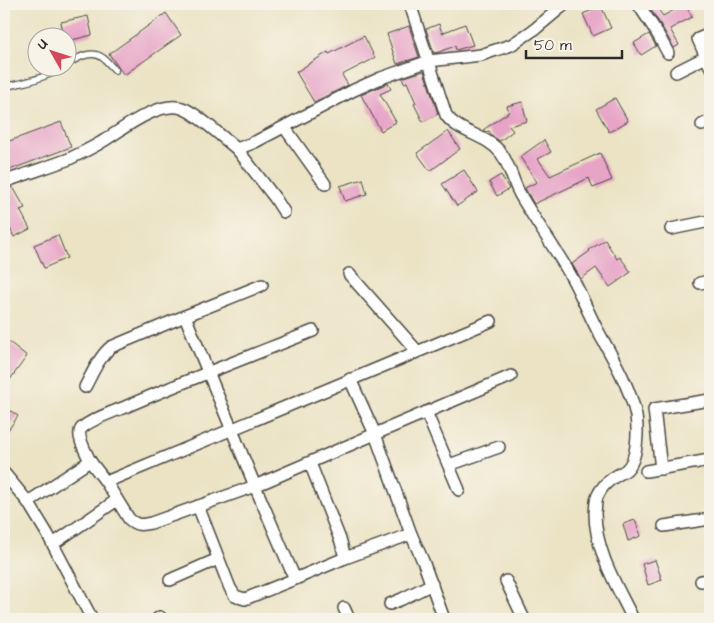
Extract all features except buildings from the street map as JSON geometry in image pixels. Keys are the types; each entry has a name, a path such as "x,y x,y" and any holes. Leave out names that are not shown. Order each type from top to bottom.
{"street":[{"path":"410,4 446,115 455,125 491,144 500,152 508,164 521,196 573,280 616,365 636,414 637,429 634,456 626,470 604,485 598,495 595,524 603,556 633,619"},
{"path":"237,149 285,128 354,90 381,78 428,61 481,55 511,45 535,29 565,4"},
{"path":"638,4 668,53"},
{"path":"676,72 708,62 698,40 710,34"},
{"path":"4,182 76,155 100,143 125,126 152,112 170,106 182,108 197,116 237,149 284,212"},
{"path":"285,128 325,184"},
{"path":"671,229 710,221"},
{"path":"349,274 417,352"},
{"path":"85,387 105,352 111,348 262,285"},
{"path":"185,316 295,579"},
{"path":"106,482 491,321"},
{"path":"313,331 97,419 82,428 80,438 90,461 134,524 151,523 255,486 511,376"},
{"path":"350,379 375,434 410,534 424,561 444,619"},
{"path":"661,469 654,409 710,400"},
{"path":"426,412 459,490"},
{"path":"449,465 499,447"},
{"path":"646,471 710,460"},
{"path":"28,502 90,461"},
{"path":"310,463 341,542 345,558"},
{"path":"4,473 28,502 53,544 92,619"},
{"path":"53,544 117,500"},
{"path":"198,506 234,596 245,598 410,534"},
{"path":"664,526 710,519"},
{"path":"170,580 218,559"},
{"path":"506,581 524,619"},
{"path":"390,604 402,600 432,584"},
{"path":"344,608 349,619"}],"lane":[{"path":"78,58 96,54 104,58 115,70"},
{"path":"4,86 43,78"}]}
